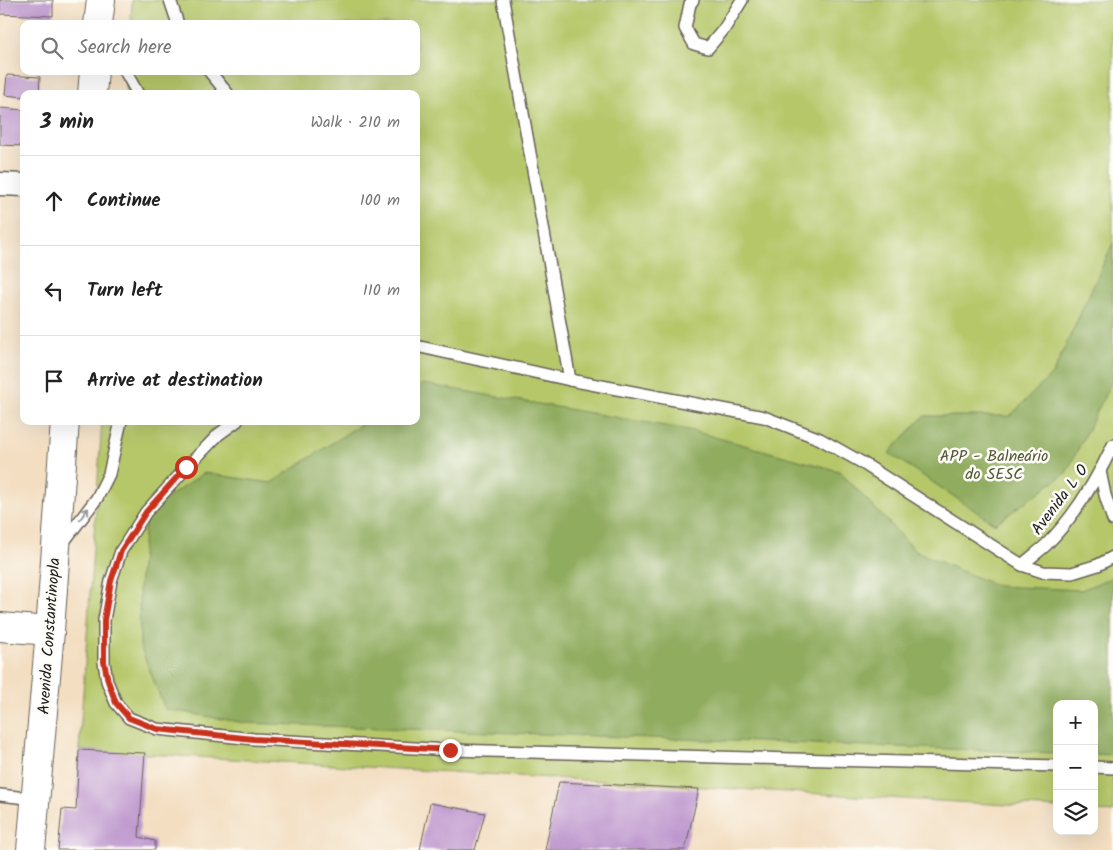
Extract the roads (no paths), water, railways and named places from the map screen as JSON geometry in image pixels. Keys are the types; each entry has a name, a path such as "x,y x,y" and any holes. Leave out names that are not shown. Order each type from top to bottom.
{"street":[{"path":"98,20 101,0"},
{"path":"92,90 94,75"},
{"path":"0,184 20,185"},
{"name":"Avenida Constantinopla","path":"31,850 50,631 54,553 65,425"},
{"path":"0,627 50,631"}],"lane":[{"path":"170,0 177,20"},
{"path":"503,0 570,380"},
{"path":"693,0 690,4 684,28 694,44 708,48 724,29 742,0"},
{"path":"127,75 136,90"},
{"path":"212,75 225,90"},
{"path":"420,347 570,380 774,420 820,440 861,462 1022,565 1044,572 1072,573 1098,565 1113,557"},
{"path":"54,553 97,498 109,474 119,425"},
{"path":"232,425 219,434 146,512 121,551 111,581 104,620 104,662 116,703 129,718 157,729 254,739 440,750 1053,766"},
{"name":"Avenida L O","path":"1022,565 1061,529 1082,501 1113,445"},
{"path":"1100,471 1113,520"},
{"path":"1098,768 1113,768"},
{"path":"0,795 35,799"}],"park label":[{"name":"APP - Balneário do SESC","path":"994,464"}]}
